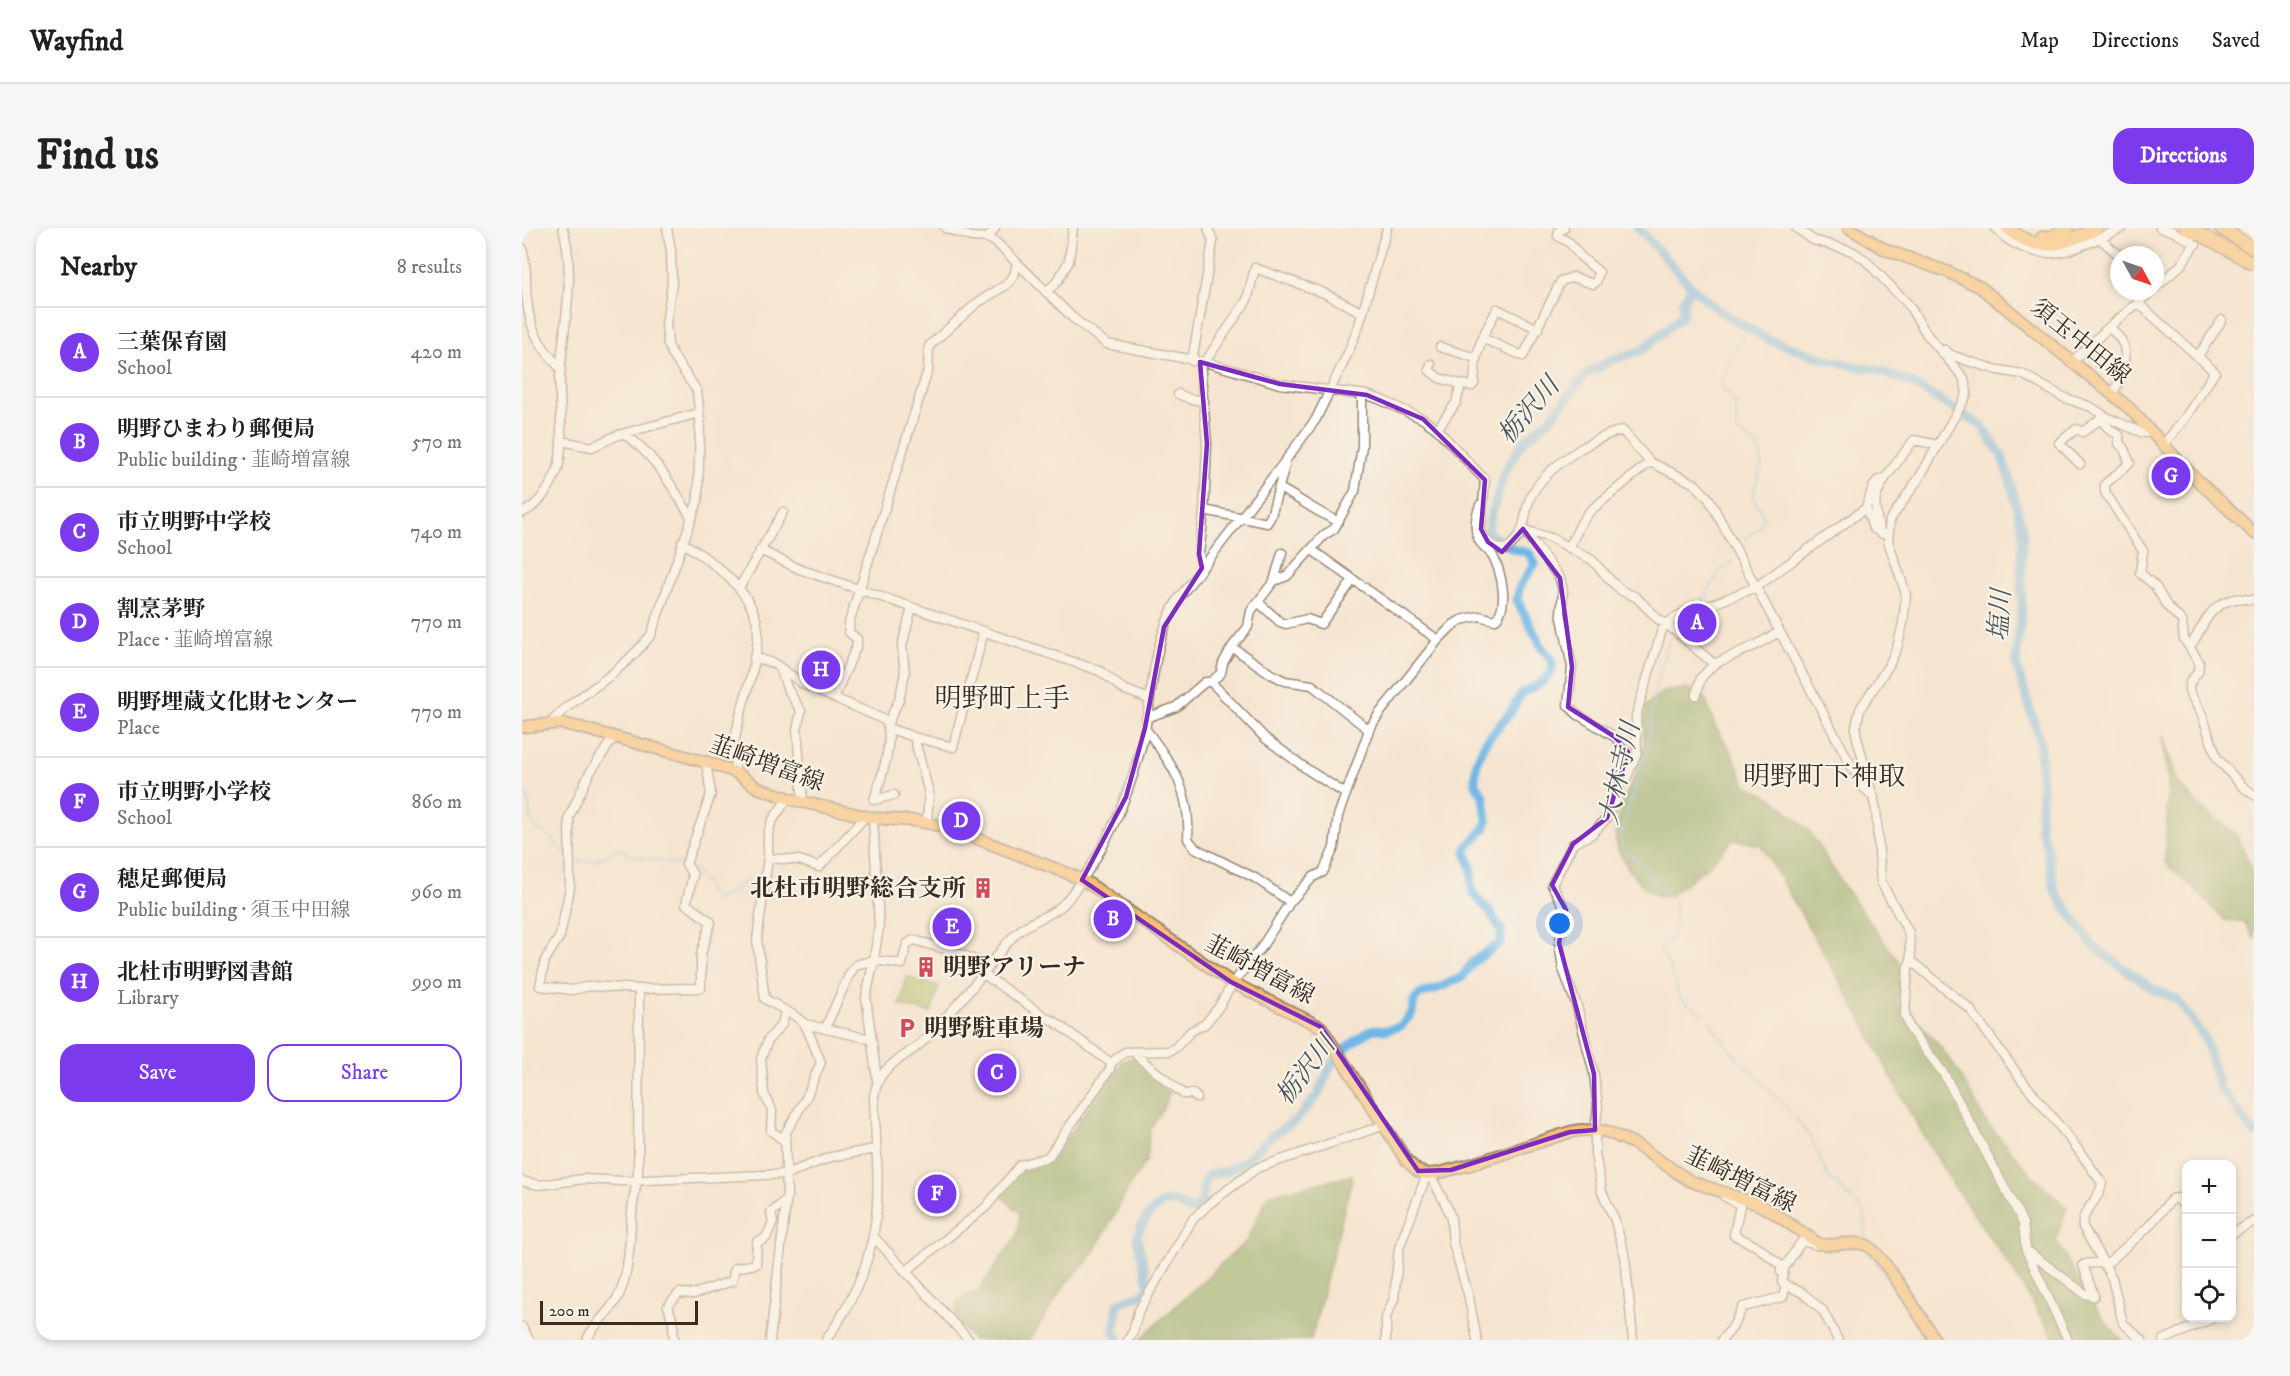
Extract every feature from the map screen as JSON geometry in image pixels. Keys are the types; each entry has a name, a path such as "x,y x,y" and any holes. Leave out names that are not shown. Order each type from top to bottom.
{"highway":[{"path":"2007,228 2027,242 2042,245 2098,233"},
{"path":"2016,228 2024,234 2039,238 2052,237 2067,228"},
{"path":"2186,228 2254,258"},
{"path":"2220,228 2254,249"},
{"path":"2201,233 2254,264"}],"main road":[{"name":"須玉中田線","path":"1850,228 1886,250 1948,272 1980,287 2129,408 2199,482 2254,533"},
{"name":"韮崎増富線","path":"522,727 551,723 578,727 706,762 735,772 758,788 788,798 870,817 927,822 1018,853 1082,880 1233,983 1321,1027 1333,1042 1412,1167 1426,1174 1452,1170 1570,1132 1594,1130 1617,1135 1690,1180 1771,1211 1819,1244"},
{"path":"1819,1244 1827,1246 1859,1244 1871,1248 1883,1261 1935,1340"}],"street":[{"path":"522,513 534,505 551,484 560,461 561,369 570,259 563,228"},
{"path":"551,723 624,663 651,636 698,500 697,391 668,345 666,324 672,283 671,251 667,228"},
{"path":"945,228 971,237 988,238 997,243 1087,331 1107,344 1199,362 1280,384 1362,394 1379,399 1423,419 1437,429 1482,476 1486,483 1481,529 1483,536 1498,548 1506,549 1516,541 1523,530 1530,500 1545,476 1600,436 1622,430 1650,462 1695,484 1709,500 1852,769 1864,788 1874,797"},
{"path":"988,238 995,228"},
{"path":"1046,292 1057,282 1069,261 1073,228"},
{"path":"1202,568 1198,554 1204,510 1207,444 1199,362 1213,241 1208,228"},
{"path":"878,1073 927,1037 1012,938 1028,924 1064,904 1082,880 1116,822 1137,762 1164,627 1178,599 1316,419 1348,354 1363,313 1387,228"},
{"path":"1482,338 1523,357 1561,281 1573,278 1593,284 1596,282 1599,272 1580,256 1570,243 1558,236 1559,231 1564,228"},
{"path":"1796,228 1813,240 1852,251 1864,259 1908,304 1935,345 1964,378 1967,393 1964,400 1919,478 1890,520 1884,534"},
{"path":"1996,228 2007,239 2036,252 2060,252 2098,233 2122,228"},
{"path":"2160,228 2201,233 2181,266 2164,281"},
{"path":"2098,233 2110,246"},
{"path":"522,248 525,256 525,314 537,341 561,369"},
{"path":"834,698 857,645 857,639 851,635 848,628 928,370 929,346 978,303 1006,285 1014,276 1017,263"},
{"path":"1199,362 1247,300 1255,268 1324,293 1363,313"},
{"path":"2072,362 2137,300"},
{"path":"2141,300 2215,372 2185,418 2163,445"},
{"path":"1431,364 1429,370 1432,374 1472,386 1482,338 1497,309 1538,329"},
{"path":"2198,356 2222,320"},
{"path":"2109,327 2122,340 2125,347 2123,370 2112,394"},
{"path":"1935,345 1938,344 1951,355 1968,361 2022,374 2065,398 2091,407 2110,430 2119,435 2119,444 2123,447 2130,463 2105,484 2105,492 2143,551 2140,573 2155,586 2167,606 2180,617 2184,639 2199,662 2199,667 2190,682 2189,691 2200,711 2215,753 2237,781 2254,795"},
{"path":"1440,347 1476,358"},
{"path":"1437,429 1456,403 1461,384"},
{"path":"1178,394 1203,401"},
{"path":"1274,581 1287,576 1324,535 1334,529 1358,483 1362,446 1362,394"},
{"path":"561,441 592,447 612,437 699,413"},
{"path":"2101,417 2143,433 2151,432"},
{"path":"2080,465 2059,443 2076,429 2084,432 2101,417"},
{"path":"624,434 643,450 691,517"},
{"path":"1940,443 1914,440 1886,478 1875,498 1876,512 1906,594 1904,623 1898,648 1860,710 1856,735 1874,797 1881,882 1909,933 1911,961 1908,966 1905,1015 1910,1029 1944,1074 2023,1224 2026,1250 2068,1340"},
{"path":"1204,510 1267,523 1285,461"},
{"path":"1569,548 1590,511 1650,462"},
{"path":"1633,1340 1625,1256 1614,1218 1602,1192 1595,1154 1594,1130 1598,1107 1594,1074 1577,1006 1563,969 1559,943 1566,910 1552,885 1573,844 1592,834 1607,818 1625,782 1637,753 1636,715 1658,639 1670,626 1699,607 1756,587 1866,508 1873,486 1877,481 1886,478"},
{"path":"1279,488 1299,498 1323,515 1338,521"},
{"path":"905,1272 986,1207 1020,1165 1048,1157 1110,1070 1111,1063 1125,1052 1169,1051 1175,1048 1191,1031 1204,1024 1261,948 1290,902 1313,877 1327,867 1334,848 1338,816 1370,730 1379,714 1438,640 1461,620 1484,616 1495,620 1502,610 1500,574 1492,554 1479,543 1475,530 1479,509 1485,496"},
{"path":"1866,508 1873,528 1884,534"},
{"path":"739,588 783,512"},
{"path":"1523,530 1551,538 1592,560 1622,591 1636,597 1714,664"},
{"path":"1523,530 1563,585 1561,613 1572,667 1568,705 1576,714 1615,737 1628,752 1617,795"},
{"path":"682,542 718,567 739,588 757,626 758,635 754,657 733,748 735,772"},
{"path":"760,550 784,563 1100,671 1123,689 1149,699"},
{"path":"1312,550 1438,640"},
{"path":"1146,718 1176,706 1205,682 1211,682 1221,673 1223,663 1232,647 1248,627 1251,611 1274,581 1282,553"},
{"path":"1258,602 1273,618 1286,624 1307,619 1321,624 1353,580"},
{"path":"2190,647 2205,618 2215,609 2236,598 2254,600"},
{"path":"894,795 874,800 884,770 888,726 899,700 904,673 902,646 912,607"},
{"path":"754,657 780,667 803,684 885,720 888,726 914,737 954,747 984,631"},
{"path":"1696,696 1701,678 1714,664 1779,632"},
{"path":"1232,647 1285,681 1312,685 1370,730"},
{"path":"780,667 787,688 801,711 797,730 803,802"},
{"path":"1211,682 1265,738 1308,770 1346,794"},
{"path":"1145,728 1174,767 1187,803 1190,843 1195,848 1255,878 1290,902"},
{"path":"614,737 589,774 569,817 570,888 560,936 545,960 540,986 572,990 590,986 639,989 701,988 701,954 711,922 686,904 687,890 693,875 686,864 711,794 706,762"},
{"path":"914,737 929,793 927,822"},
{"path":"788,798 772,821 768,833 768,858 758,949 765,999 805,1024 870,1040"},
{"path":"768,858 799,860 819,867 870,817"},
{"path":"826,1340 853,1298 873,1236 877,1205 874,1096 878,1073 870,1040 866,997 879,925 870,817"},
{"path":"825,1029 849,975 856,965 874,960 902,964 907,944 914,940 947,951 958,951 1111,1063"},
{"path":"1911,961 1970,1009 2102,1183 2102,1190 2082,1221 2114,1284 2123,1323 2142,1340"},
{"path":"587,1340 622,1290 626,1268 632,1198 638,1179 639,989"},
{"path":"785,1012 782,1024 768,1040 761,1059 764,1093 772,1110 771,1131 785,1141"},
{"path":"770,1340 786,1200 785,1141 788,1126 806,1098 821,1062 805,1024"},
{"path":"1137,1052 1137,1056 1183,1094 1193,1094 1197,1098"},
{"path":"1128,1340 1133,1332 1138,1312 1194,1219 1210,1203 1257,1168 1385,1125"},
{"path":"522,1182 539,1185 584,1179 786,1174 831,1157 875,1149"},
{"path":"1386,1340 1386,1317 1394,1299 1399,1248 1426,1174 1434,1182 1451,1218 1452,1243 1469,1298 1477,1340"},
{"path":"1720,1191 1726,1198 1740,1205 1734,1235 1758,1247 1781,1266 1784,1283"},
{"path":"2026,1250 2090,1297 2094,1296 2083,1265 2086,1263 2104,1264 2110,1261 2147,1228 2172,1199 2177,1198 2182,1201"},
{"path":"674,1340 673,1322 668,1306 679,1293 694,1294 732,1281 735,1268 756,1264 757,1242 766,1238 773,1222 771,1213 786,1200"},
{"path":"2236,1232 2254,1221"},
{"path":"873,1236 969,1340"},
{"path":"1722,1340 1732,1328 1743,1307 1783,1297 1784,1268 1802,1241 1818,1246 1819,1244"},
{"path":"1784,1283 1803,1293 1823,1311 1838,1340"},
{"path":"2163,1340 2202,1322"},
{"path":"522,1327 529,1340"}],"highlighted area":[{"path":"1200,362 1280,384 1367,395 1423,419 1485,480 1481,529 1488,542 1502,552 1523,529 1560,578 1572,667 1568,707 1615,737 1628,752 1607,818 1573,844 1552,885 1566,910 1559,943 1594,1074 1595,1130 1570,1132 1451,1170 1418,1171 1321,1027 1231,982 1082,880 1126,797 1145,728 1164,627 1202,568 1199,554 1207,444"}],"green space":[{"path":"1687,688 1705,698 1716,728 1731,751 1746,785 1774,799 1810,832 1845,888 1902,966 1899,996 1906,1008 1940,1046 1961,1076 1986,1122 2038,1182 2067,1207 2056,1240 2095,1307 2113,1331 2123,1340 2055,1340 2010,1266 1952,1183 1906,1106 1860,1016 1761,845 1733,840 1707,867 1669,896 1659,897 1643,887 1629,870 1619,852 1615,836 1620,808 1643,758 1645,706 1662,692"},
{"path":"2163,736 2178,783 2202,808 2237,835 2254,875 2254,940 2245,923 2224,920 2200,894 2165,863 2168,785"},
{"path":"907,977 939,986 931,1013 900,1005"},
{"path":"1133,1057 1150,1071 1170,1093 1150,1129 1147,1160 1130,1185 1089,1260 1066,1283 1030,1340 973,1340 954,1318 958,1301 979,1290 1017,1235 1020,1213 1000,1195 1020,1171 1050,1162 1122,1061"},
{"path":"1353,1175 1311,1340 1139,1340 1247,1240 1268,1195"}],"waterway":[{"name":"塩川","path":"1638,228 1692,287 1718,310 1769,340 1825,359 1875,369 1911,383 1982,426 2001,454 2023,533 2022,604 2016,664 2040,741 2042,795 2040,828 2046,844 2055,892 2093,946 2154,990 2177,999 2204,1037 2220,1088 2254,1133"},
{"name":"栃沢川","path":"1119,1340 1114,1332 1118,1304 1139,1296 1149,1288 1137,1238 1152,1211 1167,1202 1195,1210 1202,1200 1208,1175 1227,1171 1246,1160 1270,1137 1296,1120 1317,1096 1331,1065 1347,1047 1374,1029 1387,1030 1401,1026 1412,1013 1414,1000 1420,994 1462,977 1473,962 1501,942 1501,930 1490,912 1474,895 1471,887 1472,871 1466,852 1467,847 1484,829 1487,821 1484,797 1476,785 1477,761 1486,741 1510,713 1521,694 1542,682 1551,673 1552,660 1542,648 1517,600 1520,586 1535,564 1529,553 1513,549 1489,533 1488,527 1504,473 1525,440 1551,418 1586,374 1614,359 1642,350 1683,315 1683,301 1692,287"},
{"name":"大林寺川","path":"1744,540 1759,528 1764,516 1753,497 1762,462 1757,445 1737,432 1736,404 1721,385 1723,373 1748,327"},
{"name":"大林寺川","path":"1700,604 1721,570 1728,567 1732,561"},
{"name":"大林寺川","path":"1683,618 1696,610"},
{"name":"大林寺川","path":"1671,633 1655,689 1648,743 1622,833 1621,846 1647,870 1675,904 1675,925 1672,937 1661,949 1674,978 1680,999 1704,1014"},
{"path":"522,790 528,801 532,824 566,852"},
{"path":"574,858 579,861 591,861 603,858 619,849 630,855 683,865"},
{"path":"693,868 716,900 735,890 747,879"},
{"name":"大林寺川","path":"1709,1021 1730,1050 1791,1112"},
{"name":"大林寺川","path":"1796,1119 1810,1136 1827,1175 1864,1212 1865,1239"},
{"name":"大林寺川","path":"1864,1250 1873,1258"},
{"name":"大林寺川","path":"1876,1261 1924,1332"}],"place":[{"name":"穂足郵便局","path":"2171,476"},
{"name":"三葉保育園","path":"1697,623"},
{"name":"北杜市明野図書館","path":"821,670"},
{"name":"割烹茅野","path":"961,821"},
{"name":"北杜市明野総合支所","path":"983,888"},
{"name":"明野ひまわり郵便局","path":"1113,919"},
{"name":"明野埋蔵文化財センター","path":"952,927"},
{"name":"明野アリーナ","path":"926,967"},
{"name":"明野駐車場","path":"907,1028"},
{"name":"市立明野中学校","path":"997,1073"},
{"name":"市立明野小学校","path":"937,1194"}],"district":[{"name":"明野町上手","path":"1002,698"},
{"name":"明野町下神取","path":"1824,776"}]}
